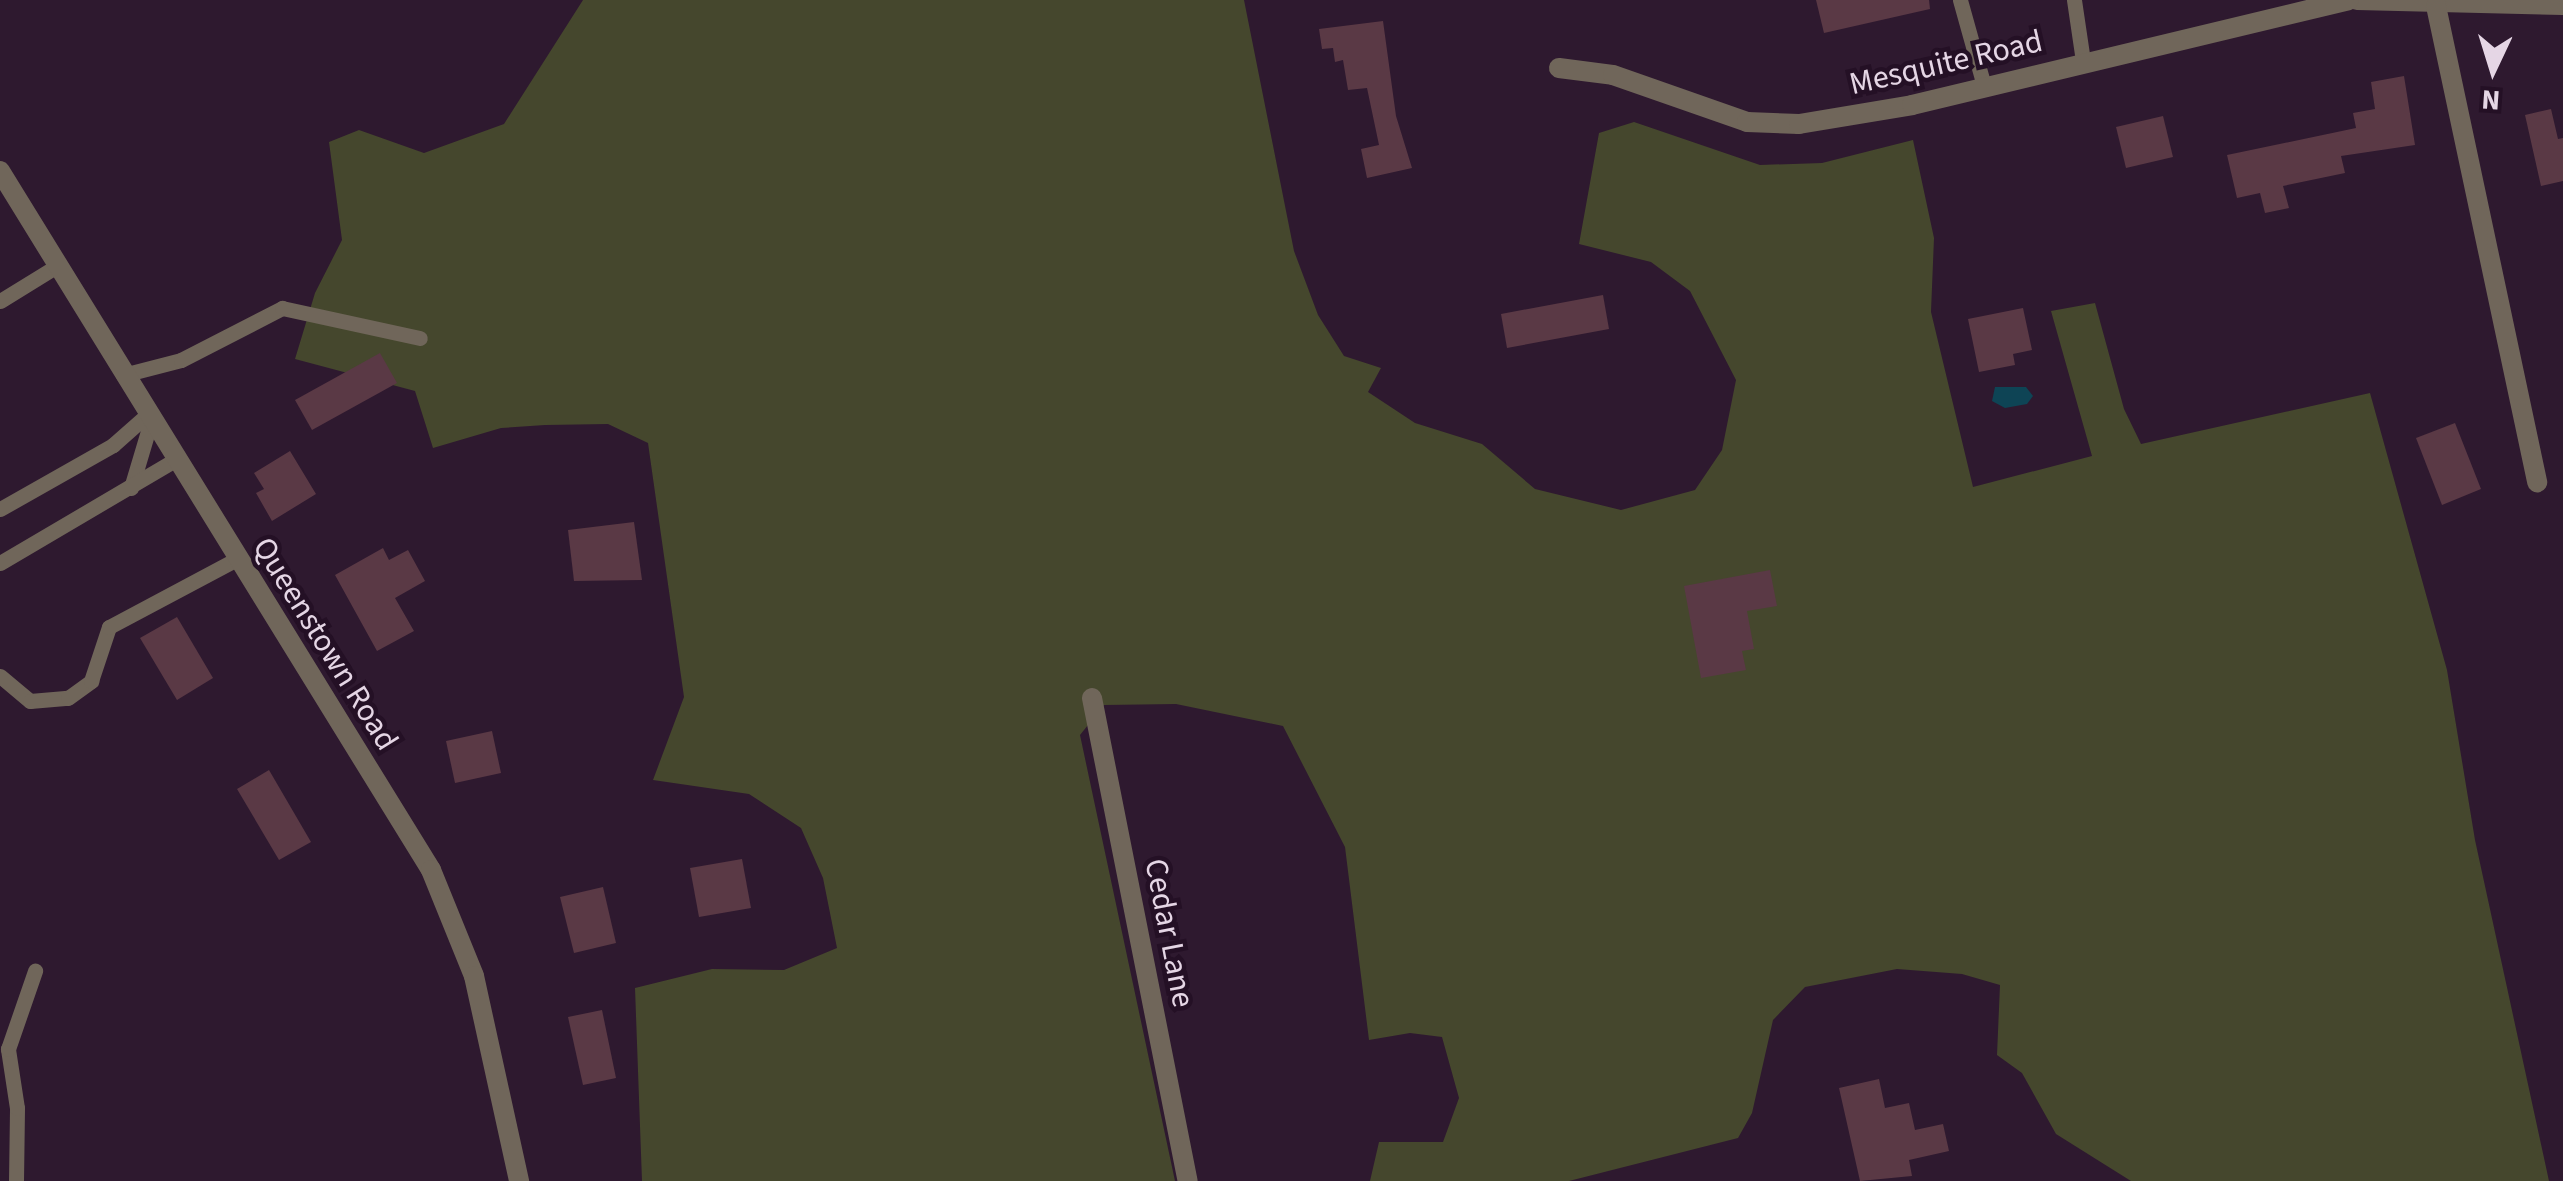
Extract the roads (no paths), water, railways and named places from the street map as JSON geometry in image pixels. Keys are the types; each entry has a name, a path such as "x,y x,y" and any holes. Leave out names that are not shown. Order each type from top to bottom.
{"street":[{"name":"Mesquite Road","path":"1559,68 1613,75 1747,122 1799,124 1984,86 2349,0"},
{"path":"2357,0 2436,6 2563,5"},
{"path":"2436,6 2538,482"},
{"name":"Queenstown Road","path":"0,172 431,870 454,917 487,1023 519,1181"},
{"name":"Cedar Lane","path":"1092,698 1188,1181"}],"lane":[{"path":"1960,0 1984,86"},
{"path":"2074,0 2084,61"},
{"path":"0,300 56,266"},
{"path":"123,375 181,360 282,308 420,338"},
{"path":"131,488 149,418"},
{"path":"0,509 113,445 149,418"},
{"path":"0,563 175,460"},
{"path":"0,676 30,701 68,698 91,681 109,626 237,559"},
{"path":"16,1181 16,1108 8,1049 35,972"}],"water":[{"path":"1995,387 2026,387 2033,396 2027,404 2005,408 1992,401"}]}
